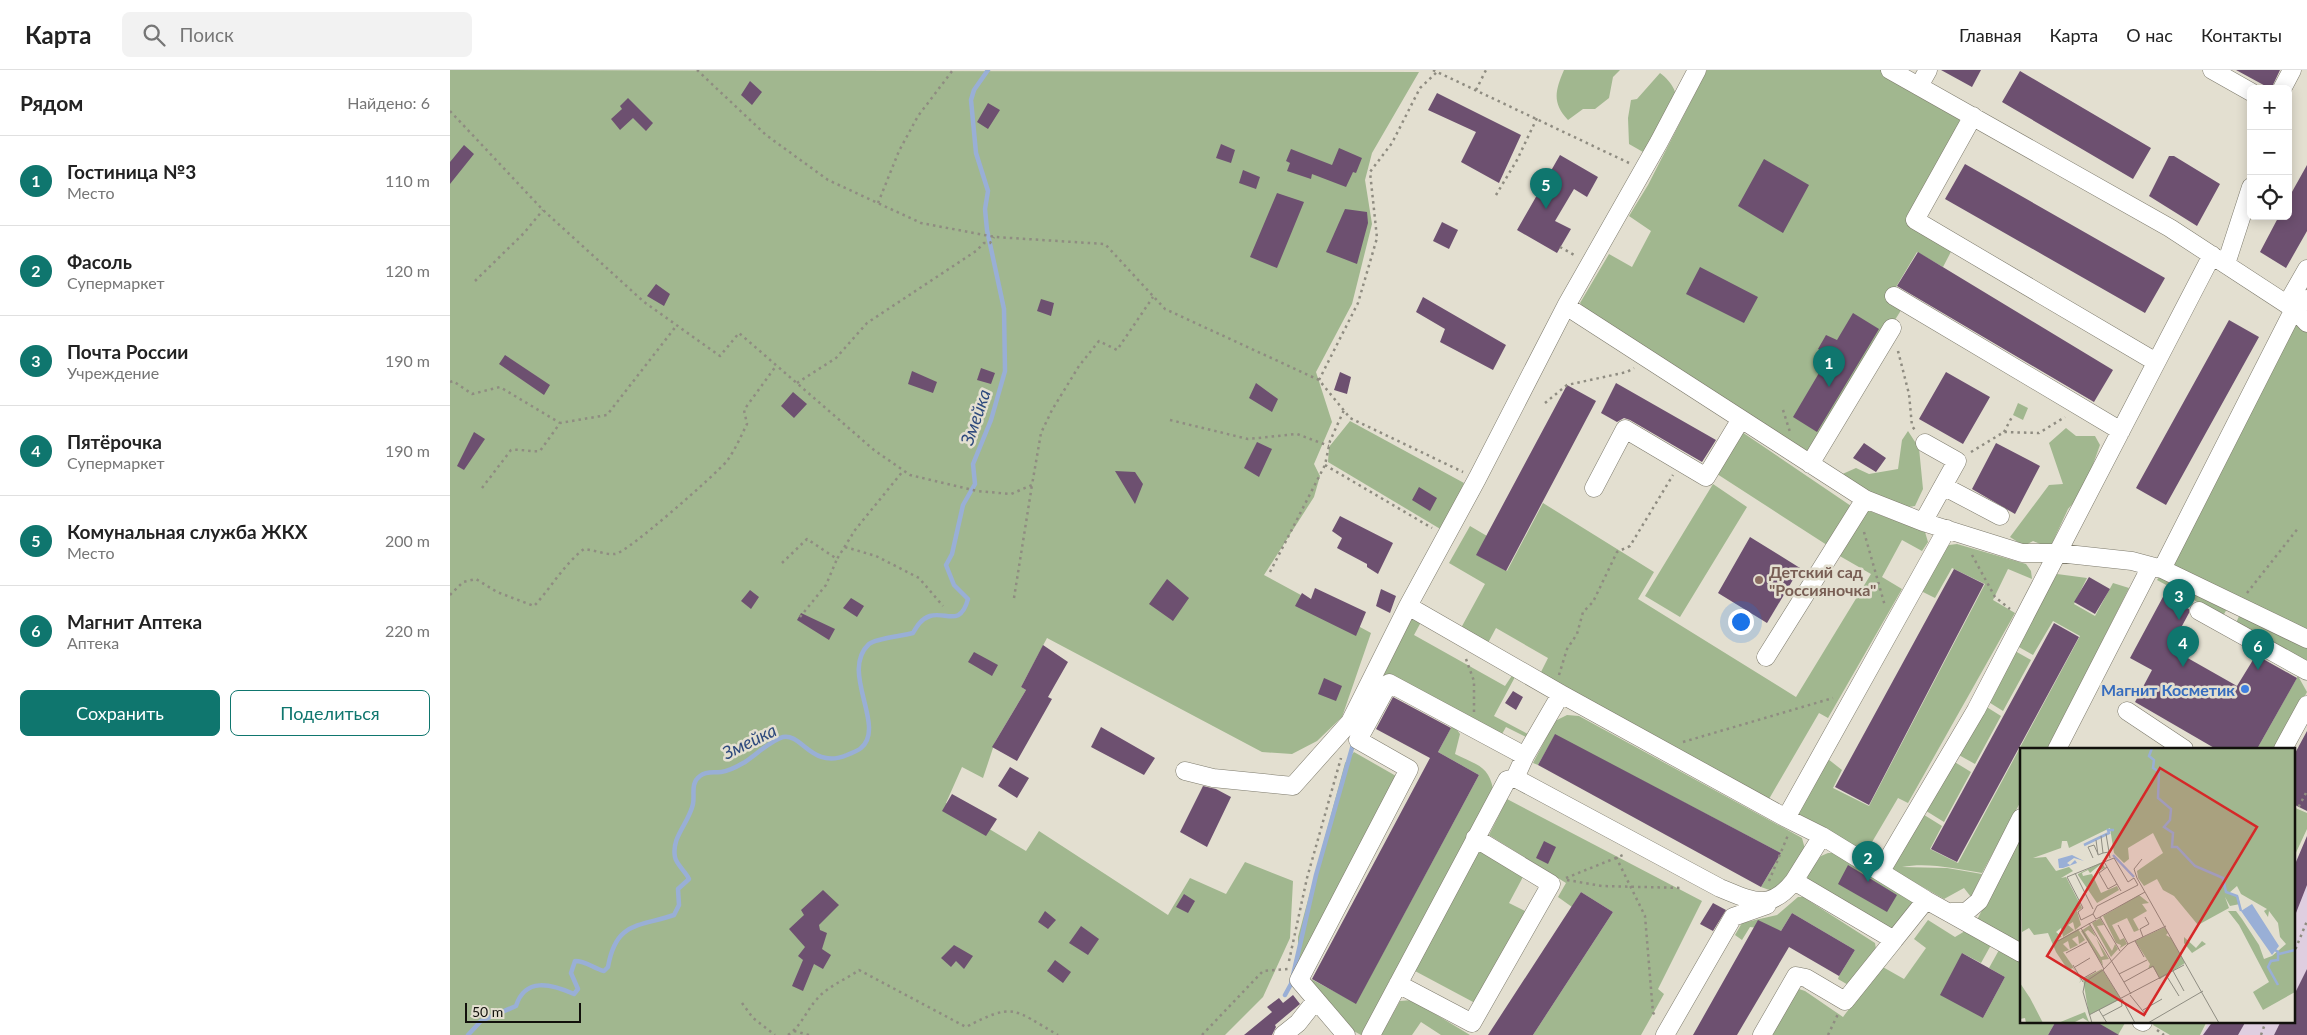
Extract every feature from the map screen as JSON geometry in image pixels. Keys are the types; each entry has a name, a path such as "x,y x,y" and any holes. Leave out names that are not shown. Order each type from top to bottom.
{"street":[{"path":"1185,771 1213,778 1293,786 1350,722 1408,606 1477,480 1566,306 1644,170 1697,70"},
{"path":"1890,70 2170,228 2219,260 2296,304 2307,323"},
{"path":"1919,86 1928,70"},
{"path":"2212,70 2247,90"},
{"path":"2284,85 2292,70"},
{"path":"1973,116 1915,220 2156,362"},
{"path":"1881,871 1976,710 2156,362 2219,260 2247,196"},
{"path":"2058,748 2296,304 2307,269"},
{"path":"1894,296 2121,431"},
{"path":"1566,306 1810,464 1862,504 2022,553 2058,553 2158,563 2237,605 2307,639"},
{"path":"1810,464 1892,328"},
{"path":"1594,488 1625,429 1706,477 1741,419"},
{"path":"1923,522 1956,461 1925,443"},
{"path":"1943,486 2000,516"},
{"path":"1766,657 1862,504"},
{"path":"1787,825 1857,691 1947,529"},
{"path":"1408,606 1787,825 1822,836 1926,900 1951,912 2020,952"},
{"path":"2199,611 2307,671"},
{"path":"1346,1035 1299,980 1409,770 1358,740 1389,682 1524,756"},
{"path":"1515,778 1524,756 1558,692"},
{"path":"2284,748 2307,705"},
{"path":"2127,711 2182,748"},
{"path":"1371,1035 1507,780 1515,778 1720,888 1755,902 1794,881 1822,836"},
{"path":"1968,922 2020,820"},
{"path":"1398,984 1472,1023 1551,884 1476,838"},
{"path":"1794,881 1894,940"},
{"path":"1664,1035 1733,917 1771,893"},
{"path":"1762,1035 1796,976 1806,978 1845,1001 1926,900"},
{"path":"1951,912 1966,912 1979,902"},
{"path":"1284,1035 1298,1023 1316,1000"}],"path":[{"path":"697,70 766,135 828,180 921,223 994,237 1105,244 1165,310 1319,380 1350,418 1477,480"},
{"path":"878,203 899,151 918,116 953,70"},
{"path":"1433,70 1644,170"},
{"path":"1476,90 1486,70"},
{"path":"1319,380 1358,303 1377,238 1370,172 1392,143 1420,88 1437,72"},
{"path":"450,111 543,210 644,302 720,356 739,333 874,450 910,475 977,492 1010,494 1032,485"},
{"path":"1496,195 1517,160 1537,118"},
{"path":"475,281 524,233 543,210"},
{"path":"797,383 836,358 867,323 976,251 984,243 990,243 994,237"},
{"path":"1014,598 1042,433 1052,410 1078,366 1099,341 1117,350 1153,297"},
{"path":"482,488 511,450 518,449 530,452 540,450 560,424 607,414 677,325"},
{"path":"1892,328 1910,394 1912,426 1925,443"},
{"path":"1544,403 1567,385 1626,372 1649,360"},
{"path":"450,595 463,582 476,579 497,592 534,606 553,586 561,572 584,549 616,554 634,544 685,498 705,485 728,460 747,424 744,410 777,366"},
{"path":"450,382 453,381 472,394 500,387 560,424"},
{"path":"1956,461 2004,432 2039,433 2080,407"},
{"path":"1270,572 1325,465 1329,446 1344,410"},
{"path":"2004,432 2012,415"},
{"path":"1170,420 1248,439 1298,434 1329,446"},
{"path":"1558,692 1567,649 1577,634 1583,612 1593,602 1617,552 1630,546 1681,462"},
{"path":"1325,465 1446,536"},
{"path":"800,617 826,585 837,560 855,530 903,471"},
{"path":"1862,504 1859,518 1878,574 1891,630"},
{"path":"2237,605 2298,527"},
{"path":"782,563 807,539 837,560"},
{"path":"845,547 876,556 919,578 943,606"},
{"path":"1970,552 1995,597"},
{"path":"1456,634 1474,681 1475,728"},
{"path":"1676,744 1857,691"},
{"path":"1202,1035 1263,971 1288,969 1307,878 1343,751"},
{"path":"2294,808 2298,808 2307,791"},
{"path":"1771,893 1787,825"},
{"path":"1650,850 1616,857 1563,879 1602,886 1692,888"},
{"path":"1616,857 1645,916 1653,1013"},
{"path":"2294,953 2307,921"},
{"path":"788,1035 805,1019 816,1000 827,989 839,984 859,970 966,1027 994,1012 1015,1010 1058,1035"},
{"path":"1828,1035 1845,1001"},
{"path":"742,1003 753,1018 775,1035"},
{"path":"2261,1035 2266,1022"},
{"path":"794,1031 809,1035"}],"shaded area":[{"path":"2307,836 2307,1035 2202,1035 2208,1022 2294,1022 2294,866"}],"green space":[{"path":"450,70 1419,72 1372,153 1365,180 1372,224 1352,304 1316,372 1332,422 1314,464 1320,476 1314,497 1264,575 1371,633 1342,717 1317,741 1292,754 1262,752 1047,638 1021,687 1026,690 995,742 983,778 962,767 946,803 1026,851 1039,831 1168,915 1190,878 1226,894 1245,862 1293,881 1290,938 1263,997 1225,1035 450,1035"},
{"path":"1564,70 1620,70 1613,77 1609,98 1595,109 1583,109 1568,120 1557,102 1557,91"},
{"path":"1707,70 1891,70 1973,116 1915,220 1955,244 1943,267 1917,252 1896,287 1910,296 1808,458 1591,318 1580,303 1609,254 1632,267 1651,231 1629,216 1648,185"},
{"path":"1660,73 1673,87 1675,99 1669,115 1643,152 1629,144 1628,118 1631,100 1637,99"},
{"path":"2294,311 2307,325 2307,637 2163,568"},
{"path":"2018,403 2028,408 2023,420 2013,415"},
{"path":"1350,421 1464,483 1442,530 1328,462 1329,447"},
{"path":"2066,428 2076,436 2095,436 2100,445 2083,492 2068,509 2050,548 2033,541 2024,546 2010,537 2049,485 2063,484 2049,443"},
{"path":"1739,430 1854,508 1830,547 1714,472"},
{"path":"1908,431 1919,448 1923,489 1915,506 1902,508 1838,476 1856,468 1869,474 1898,469 1902,440"},
{"path":"1713,484 1747,507 1680,617 1645,596"},
{"path":"1543,503 1654,572 1638,599 1796,697 1871,574 1838,555 1867,510 1925,532 1928,542 1922,551 1902,540 1882,577 1902,589 1828,718 1819,713 1769,799 1540,674 1548,658 1496,628 1488,643 1461,628 1485,584 1449,563 1470,526 1487,536 1477,555 1507,571"},
{"path":"1957,544 2026,564 2031,571 2032,579 2008,569 1993,600 2015,613 1908,803 1898,798 1865,854 1796,815 1828,759 1842,770 1833,788 1869,806 1985,584 1952,568 1935,598 1921,591 1945,549 1949,545"},
{"path":"2162,572 2229,605 2223,616 2157,580"},
{"path":"2057,574 2087,578 2074,604 2095,616 2113,583 2129,588 2049,748 2020,748 2020,803 1982,873 1953,868 1922,865 1902,867 1947,868 1982,874 1971,897 1964,888 1944,899 1891,869 1921,813 1942,826 1930,849 1958,863 2080,636 2053,621 2033,655 2017,646"},
{"path":"2241,612 2307,646 2307,667 2235,625"},
{"path":"1411,618 1421,622 1414,635 1505,686 1513,674 1515,677 1494,716 1528,734 1526,737 1506,727 1502,734 1389,676 1362,708"},
{"path":"2015,651 2031,660 2003,711 1987,701"},
{"path":"2298,676 2307,692 2278,748 2258,748"},
{"path":"1985,706 2001,716 1975,764 1957,754"},
{"path":"1567,715 1579,716 1802,838 1805,849 1775,892 1761,887 1781,853 1555,735 1538,765 1533,763 1555,721"},
{"path":"1453,724 1460,734 1455,754 1480,766 1488,775 1493,789 1361,1035 1338,1018 1311,979 1356,1003 1479,775 1438,752"},
{"path":"1354,752 1396,776 1303,963 1298,961 1298,937 1345,763"},
{"path":"1953,761 1971,772 1944,822 1923,809"},
{"path":"1507,799 1702,901 1658,989 1664,994 1641,1035 1533,1035 1613,912 1581,892 1572,907 1558,897 1566,883 1489,835"},
{"path":"2294,807 2307,813 2307,829 2294,857"},
{"path":"2020,834 2020,949 1975,924"},
{"path":"1477,849 1524,875 1509,903 1527,912 1475,1003 1415,971"},
{"path":"1834,853 1913,901 1913,905 1893,928 1885,930 1808,882 1807,875 1821,856"},
{"path":"1798,897 1803,897 1875,943 1876,949 1850,986 1838,979 1855,950 1792,913 1781,931 1750,927 1742,940 1735,935 1742,923 1777,915"},
{"path":"1928,920 1955,937 1965,931 1991,945 1981,963 1962,953 1983,1018 2005,977 1989,968 1999,950 2020,961 2020,1022 2055,1022 2048,1035 1764,1035 1796,988 1805,991 1843,1017 1881,966 1904,979 1926,948 1914,939"},
{"path":"1412,1000 1470,1035 1441,1035 1421,1022 1412,1035 1381,1035 1400,1001"},
{"path":"2096,1022 2125,1023 2118,1035 2106,1035"},
{"path":"2154,1022 2206,1022 2200,1035 2170,1035 2153,1025"}],"building":[{"path":"1941,70 1981,70 1972,87"},
{"path":"2236,70 2280,70 2273,85 2264,85"},
{"path":"2020,71 2151,148 2133,179 2002,102"},
{"path":"750,81 762,92 752,105 741,95"},
{"path":"1437,93 1521,135 1499,183 1461,162 1476,132 1428,110"},
{"path":"628,98 653,123 646,131 633,118 620,130 611,119 622,109 620,106"},
{"path":"988,103 1000,110 988,129 977,122"},
{"path":"1221,144 1235,150 1231,163 1216,158"},
{"path":"464,145 474,154 450,184 450,162"},
{"path":"1339,148 1362,158 1356,173 1353,172 1346,187 1312,174 1311,179 1287,171 1290,163 1286,161 1291,149 1332,165"},
{"path":"1560,155 1598,177 1587,197 1574,189 1555,221 1571,229 1557,253 1517,230"},
{"path":"2169,156 2174,156 2220,184 2197,226 2149,196"},
{"path":"1764,159 1809,185 1783,233 1738,206"},
{"path":"1965,164 2165,278 2145,313 1945,199"},
{"path":"2307,165 2307,231 2286,268 2260,252 2277,220 2292,220 2292,192"},
{"path":"1243,170 1260,177 1256,189 1239,183"},
{"path":"1277,193 1304,202 1277,268 1250,257"},
{"path":"1345,209 1367,212 1368,223 1357,264 1326,252"},
{"path":"1442,222 1458,230 1449,249 1433,241"},
{"path":"1918,252 2113,370 2094,402 1897,286"},
{"path":"1700,267 1758,297 1744,323 1686,294"},
{"path":"656,284 670,294 664,306 647,296"},
{"path":"1423,297 1506,345 1493,370 1440,342 1445,329 1416,312"},
{"path":"1041,299 1054,303 1051,316 1037,311"},
{"path":"1853,313 1879,329 1817,432 1793,417 1829,356 1818,349 1826,335 1837,340"},
{"path":"2229,320 2259,337 2166,505 2136,488"},
{"path":"505,355 550,385 544,395 499,364"},
{"path":"981,368 995,373 991,384 977,380"},
{"path":"912,371 937,382 933,393 908,384"},
{"path":"1340,372 1351,377 1347,394 1334,390"},
{"path":"1946,372 1990,397 1963,444 1919,419"},
{"path":"1256,383 1278,399 1272,412 1249,398"},
{"path":"1616,383 1716,440 1702,462 1630,420 1624,418 1617,422 1601,413"},
{"path":"1567,385 1596,401 1506,571 1476,555"},
{"path":"793,392 807,404 794,418 781,406"},
{"path":"474,432 485,439 464,470 457,466"},
{"path":"1257,442 1272,449 1259,477 1244,468"},
{"path":"1864,443 1886,458 1876,472 1853,458"},
{"path":"1996,443 2040,466 2015,514 1972,489"},
{"path":"1115,471 1135,472 1143,484 1135,504"},
{"path":"1419,487 1437,498 1430,511 1412,500"},
{"path":"1340,516 1393,543 1378,574 1367,567 1367,564 1337,548 1342,538 1332,531"},
{"name":"Детский сад \"Россияночка\"","path":"1750,537 1800,568 1767,623 1718,593"},
{"path":"1954,569 1984,584 1869,805 1835,787"},
{"path":"2089,577 2110,589 2095,614 2074,602"},
{"path":"1167,579 1189,598 1173,621 1149,604"},
{"path":"1315,588 1366,612 1356,636 1295,606 1302,593 1311,599"},
{"path":"1381,589 1396,596 1390,613 1376,606"},
{"path":"750,590 759,597 751,609 741,601"},
{"path":"2164,595 2189,609 2189,613 2170,648 2237,686 2256,655 2297,678 2258,748 2214,748 2135,702 2152,670 2130,658"},
{"path":"851,598 864,606 857,617 843,608"},
{"path":"801,613 835,629 829,640 797,620"},
{"path":"2054,623 2079,637 1957,862 1931,849"},
{"path":"1043,645 1068,662 1048,697 1052,699 1017,761 992,747 1026,690 1021,687"},
{"path":"974,652 998,665 992,676 968,662"},
{"path":"1324,678 1342,686 1336,701 1318,694"},
{"path":"1513,691 1523,697 1516,710 1505,703"},
{"path":"1393,697 1451,728 1438,752 1479,775 1356,1004 1312,979 1430,758 1376,729"},
{"path":"1101,727 1155,758 1144,775 1091,747"},
{"path":"2307,731 2307,811 2294,804 2294,755"},
{"path":"1555,734 1781,853 1761,887 1538,765"},
{"path":"1010,767 1029,778 1017,798 998,786"},
{"path":"1203,786 1216,789 1231,797 1207,847 1180,832"},
{"path":"952,794 997,819 986,836 942,811"},
{"path":"2307,836 2307,885 2294,918 2294,867"},
{"path":"1544,841 1556,847 1548,864 1536,858"},
{"path":"1848,865 1897,895 1887,912 1838,884"},
{"path":"823,890 839,905 819,925 820,930 827,933 822,949 831,955 823,969 814,964 803,991 792,986 803,960 798,956 805,947 789,929 804,915 801,910"},
{"path":"1581,892 1613,912 1533,1035 1488,1035"},
{"path":"1184,894 1195,901 1188,913 1176,907"},
{"path":"1713,903 1726,910 1713,931 1700,924"},
{"path":"1045,911 1056,920 1048,929 1038,922"},
{"path":"1792,913 1855,950 1839,976 1789,947 1737,1035 1693,1035 1758,920 1781,931"},
{"path":"1081,926 1099,939 1088,955 1069,943"},
{"path":"954,945 973,956 964,969 956,961 951,967 941,958"},
{"path":"1962,953 2005,977 1983,1018 1940,995"},
{"path":"1055,960 1071,972 1063,983 1047,971"},
{"path":"2307,969 2307,1035 2274,1035 2280,1022 2294,1022 2294,995"},
{"path":"1293,995 1300,1004 1275,1025 1276,1027 1272,1035 1244,1035 1272,1012 1267,1007 1279,998 1283,1003"},
{"path":"2055,1022 2097,1022 2119,1035 2048,1035"},
{"path":"2212,1022 2245,1022 2238,1035 2203,1035"}],"waterway":[{"name":"Змейка","path":"468,1035 481,1021 516,1006 520,997 526,990 532,987 548,986 574,994 578,989 571,973 575,961 583,962 604,971 608,967 612,952 623,933 631,928 674,915 679,905 678,889 689,879 676,860 674,850 678,836 691,811 695,782 700,776 734,768 783,737 790,737 816,755 825,758 847,755 860,749 868,738 869,726 859,669 861,656 869,644 913,633 927,617 936,615 957,616 965,608 968,599 954,585 946,565 952,554 963,505 975,484 973,464 991,420 1005,371 1004,309 987,230 985,209 988,191 976,153 971,100 974,90 988,70"},
{"path":"1285,995 1291,984 1316,875 1354,741"}],"place":[{"name":"Комунальная служба ЖКХ","path":"1546,209"},
{"name":"Гостиница №3","path":"1829,387"},
{"name":"Детский сад \"Россияночка\"","path":"1759,580"},
{"name":"Почта России","path":"2179,620"},
{"name":"Пятёрочка","path":"2183,667"},
{"name":"Магнит Аптека","path":"2258,670"},
{"name":"Магнит Косметик","path":"2245,689"},
{"name":"Фасоль","path":"1868,882"}]}
